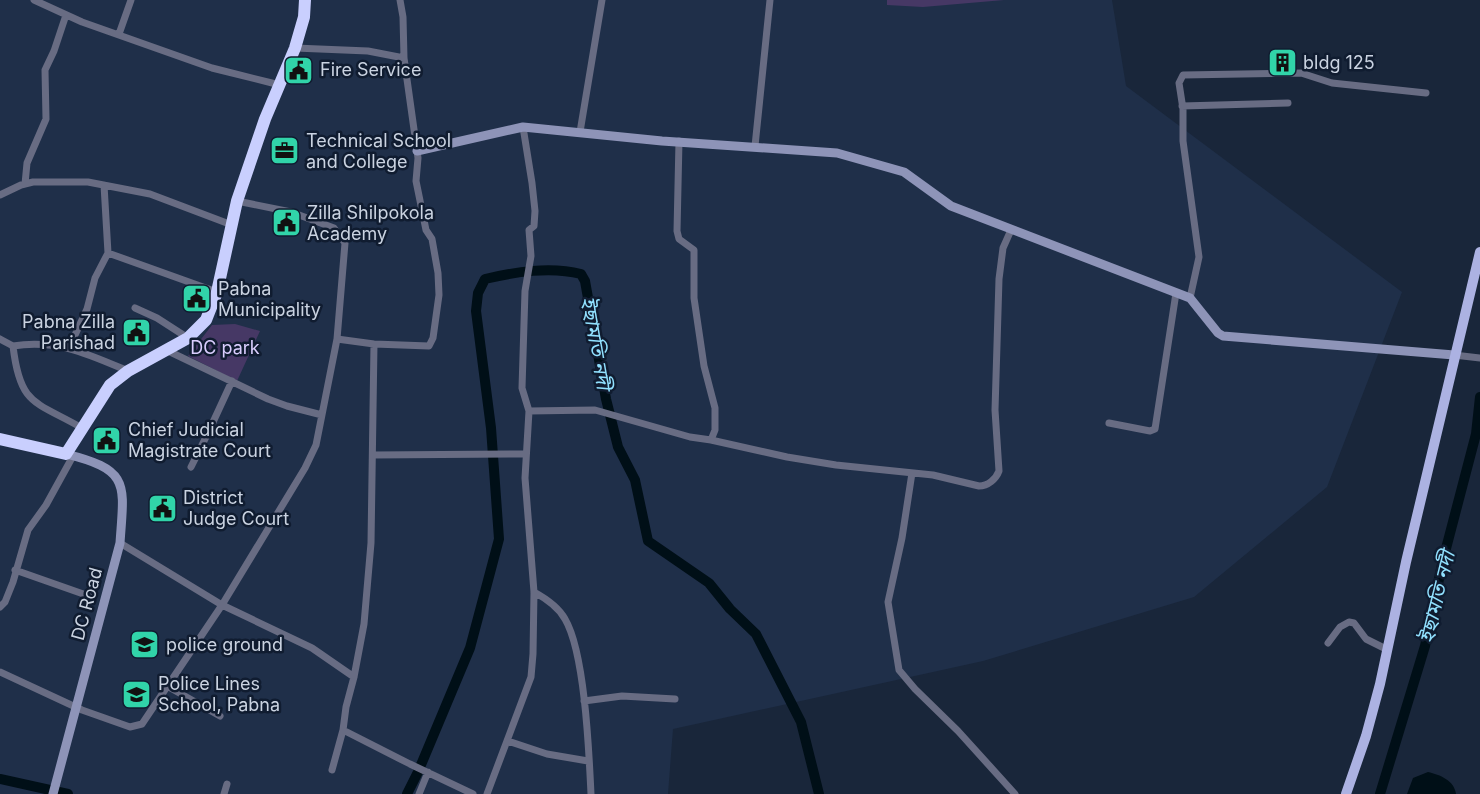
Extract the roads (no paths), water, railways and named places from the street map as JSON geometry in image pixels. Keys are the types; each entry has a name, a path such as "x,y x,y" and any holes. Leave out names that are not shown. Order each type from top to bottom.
{"highway":[{"path":"0,439 70,455 82,428 110,385 128,371 188,338 206,320 217,292 237,201 279,85 295,48 304,17 305,0"}],"main road":[{"path":"1346,794 1366,736 1388,650 1406,562 1480,252"}],"street":[{"path":"34,0 66,15 212,69 279,85"},
{"path":"119,34 131,0"},
{"path":"337,339 374,344 429,346 433,338 439,295 438,273 432,239 426,230 416,181 417,151 404,58 403,17 400,0"},
{"path":"580,132 602,0"},
{"path":"754,146 770,0"},
{"path":"26,184 27,163 46,119 45,70 66,15"},
{"path":"295,48 368,51 404,58"},
{"path":"1190,298 1198,257 1197,231 1183,141 1180,78 1186,74 1301,73 1332,83 1426,93"},
{"path":"1182,106 1288,103"},
{"path":"417,151 524,127 837,153 904,172 951,206 1190,298 1218,333 1223,336 1480,358"},
{"path":"487,794 531,677 534,628 534,592 526,512 529,411 522,388 525,291 530,267 529,230 534,226 535,211 524,127"},
{"path":"679,141 677,231 679,238 694,250 694,298 704,366 714,408 715,430 711,440"},
{"path":"0,195 33,182 88,182 150,195 232,225"},
{"path":"69,348 87,309 95,278 108,253 104,185"},
{"path":"0,672 79,709 128,726 136,727 142,724 222,605 305,468 316,445 337,339 345,243 334,228 291,212 237,201"},
{"path":"529,411 595,410 690,437 787,457 836,465 933,475 986,486 998,475 999,471 995,410 999,279 1003,248 1011,230"},
{"path":"108,253 217,292"},
{"path":"1109,423 1150,431 1155,429 1176,293"},
{"path":"135,308 157,318 188,338"},
{"path":"0,339 13,346 33,343 69,348 88,353 128,371"},
{"path":"332,770 343,730 364,624 374,455 374,344"},
{"path":"13,346 16,371 22,388 34,403 82,428"},
{"path":"166,350 287,406 322,415"},
{"path":"191,467 232,381"},
{"path":"374,455 526,454"},
{"path":"0,607 5,602 28,530 46,505 70,455"},
{"name":"DC Road","path":"53,794 79,709 120,543 123,505 118,477 89,460 70,455"},
{"path":"912,473 904,527 888,602 899,670 931,707 958,731 1015,794"},
{"path":"120,543 222,605 312,648 354,677"},
{"path":"15,570 88,596"},
{"path":"534,592 565,618 576,648 584,701 591,794"},
{"path":"1328,644 1340,627 1349,621 1354,622 1366,639 1388,650"},
{"path":"168,686 220,716"},
{"path":"584,701 622,696 675,699"},
{"path":"343,730 473,794"},
{"path":"508,741 548,754 588,761"},
{"path":"419,794 428,772"},
{"path":"224,794 227,784"}],"waterway":[{"name":"ইছামতি নদী","path":"407,794 470,648 499,539 491,428 476,311 478,293 485,279 545,270 581,274 585,281 606,399 618,447 635,480 648,541 709,583 730,609 756,634 801,722 819,794"},
{"name":"ইছামতি নদী","path":"1380,794 1425,646 1443,560 1476,434 1480,397"},
{"name":"ইছামতি নদী","path":"0,779 68,794"}],"place":[{"name":"bldg 125","path":"1282,63"},
{"name":"Fire Service","path":"299,70"},
{"name":"Technical School and College","path":"285,151"},
{"name":"Zilla Shilpokola Academy","path":"286,223"},
{"name":"Pabna Municipality","path":"197,299"},
{"name":"Pabna Zilla Parishad","path":"136,332"},
{"name":"Chief Judicial Magistrate Court","path":"107,440"},
{"name":"District Judge Court","path":"162,508"},
{"name":"police ground","path":"145,645"},
{"name":"Police Lines School, Pabna","path":"137,694"}],"park label":[{"name":"DC park","path":"225,348"}]}
